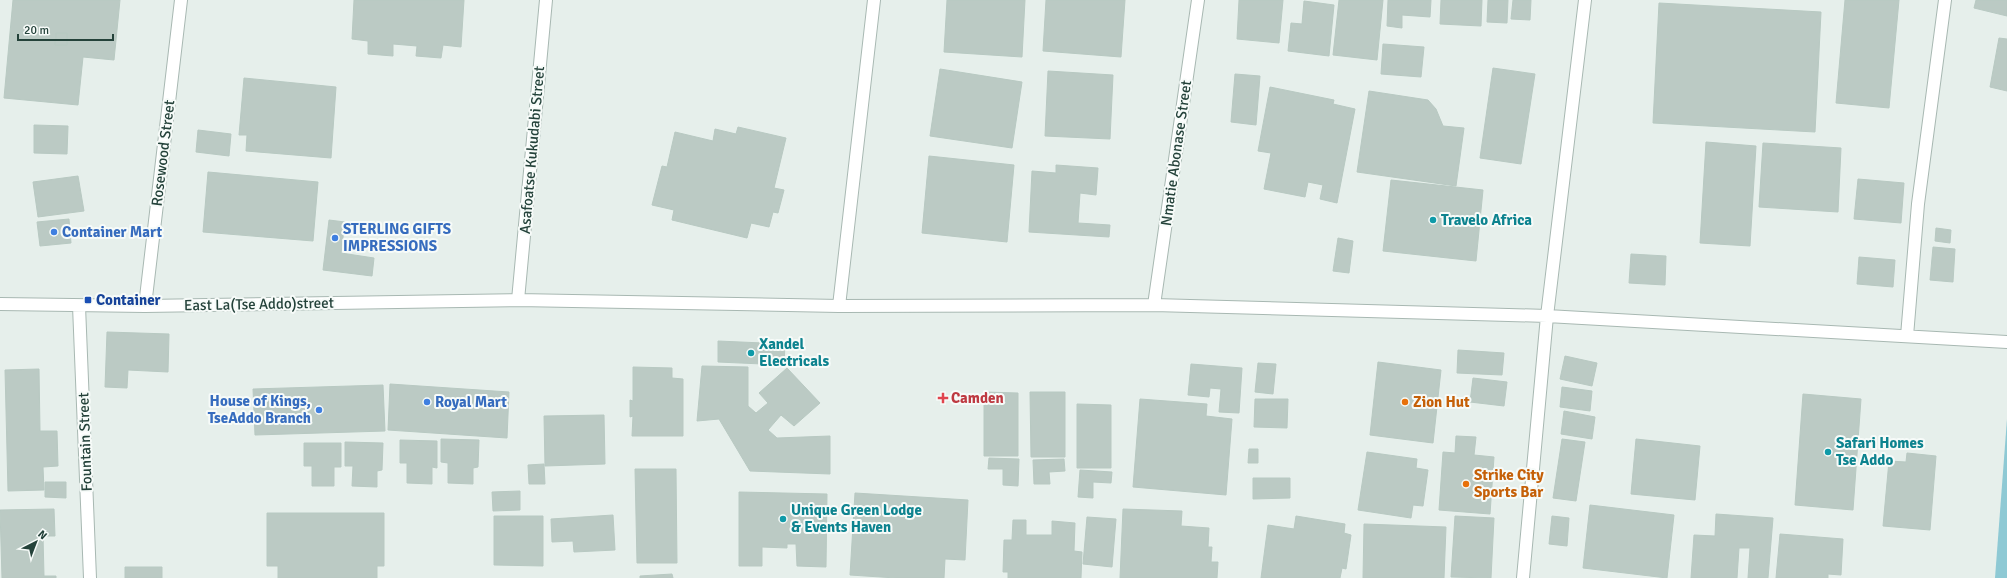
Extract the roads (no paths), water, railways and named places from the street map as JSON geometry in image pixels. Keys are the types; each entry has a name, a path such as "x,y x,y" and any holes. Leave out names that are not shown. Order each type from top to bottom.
{"street":[{"name":"Rosewood Street","path":"146,306 181,0"},
{"name":"Asafoatse Kukudabi Street","path":"518,300 546,0"},
{"path":"839,306 874,0"},
{"name":"Nmatie Abonase Street","path":"1154,306 1198,0"},
{"path":"1523,578 1547,316 1585,0"},
{"path":"1907,336 1918,204 1945,0"},
{"name":"East La(Tse Addo)street","path":"0,304 146,306 518,300 839,306 1154,306 1547,316 2007,342"},
{"name":"Fountain Street","path":"79,306 90,578"}],"water":[{"path":"2007,419 2007,578 1995,578"}],"place":[{"name":"Travelo Africa","path":"1433,220"},
{"name":"Container Mart","path":"54,232"},
{"name":"STERLING GIFTS IMPRESSIONS","path":"335,238"},
{"name":"Container","path":"88,300"},
{"name":"Xandel Electricals","path":"751,353"},
{"name":"Camden","path":"943,398"},
{"name":"Royal Mart","path":"427,402"},
{"name":"Zion Hut","path":"1405,402"},
{"name":"House of Kings, TseAddo Branch","path":"319,410"},
{"name":"Safari Homes Tse Addo","path":"1828,452"},
{"name":"Strike City Sports Bar","path":"1466,484"},
{"name":"Unique Green Lodge & Events Haven","path":"783,519"}]}
